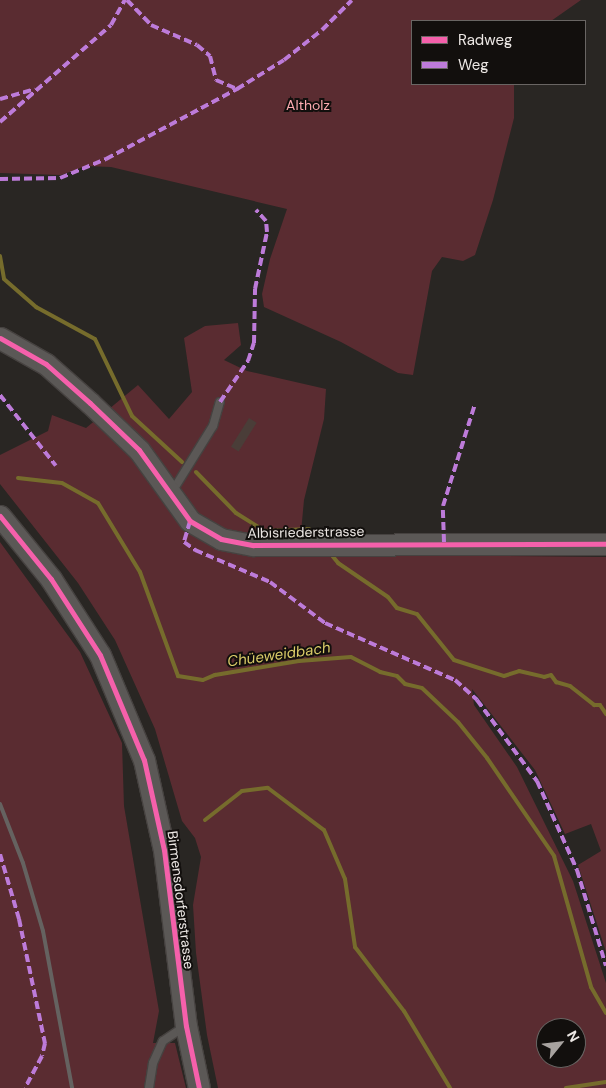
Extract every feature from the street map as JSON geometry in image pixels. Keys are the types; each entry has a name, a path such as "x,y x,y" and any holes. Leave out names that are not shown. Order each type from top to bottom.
{"main road":[{"name":"Albisriederstrasse","path":"0,338 46,364 90,403 139,450 169,495 190,521 202,530 220,539 244,544 606,544"},
{"name":"Birmensdorferstrasse","path":"0,516 74,612 100,655 129,719 147,769 163,840 186,1026 199,1088"}],"lane":[{"path":"169,495 180,483 213,426 220,402"},
{"path":"149,1088 153,1064 162,1041 186,1026"}],"green space":[{"name":"Altholz","path":"0,0 581,0 552,20 411,20 411,85 514,85 514,118 493,200 475,255 463,261 442,257 432,271 413,375 398,373 341,342 264,307 262,294 270,259 287,209 111,167 86,166 61,175 0,173"},
{"path":"238,323 241,345 224,360 247,371 326,389 324,419 304,500 299,554 606,557 606,952 578,865 601,851 591,824 565,834 535,770 472,689 474,705 517,767 573,881 606,983 606,1088 218,1088 207,1035 196,953 193,905 201,857 195,838 182,821 155,729 115,640 78,583 0,484 0,455 48,431 52,415 86,428 138,385 169,419 192,392 184,338 205,326"},
{"path":"0,542 80,652 122,743 124,806 159,1011 153,1043 175,1043 186,1088 0,1088"}],"building":[{"path":"249,418 257,423 239,452 231,447"}],"waterway":[{"path":"0,256 4,279 36,307 95,339 132,416 182,462"},
{"path":"196,472 236,513 265,531 309,529"},
{"name":"Chüeweidbach","path":"18,478 62,483 98,503 140,572 178,676 203,680 215,675 299,661 351,657 380,672 397,676 405,684 422,688 458,722 487,758 554,856 591,987 606,1013"},
{"path":"330,553 338,563 388,597 397,608 417,614 454,660 504,676 519,671 544,677 551,675 556,682 570,686 594,705 600,705 606,714"},
{"path":"205,820 242,791 268,788 324,830 345,879 355,947 404,1011 450,1088"},
{"path":"566,1088 606,1082"}],"railway":[{"path":"0,804 23,863 43,931 72,1088"}],"marked path":[{"path":"0,122 111,25 125,0"},
{"path":"127,0 151,25 197,45 210,56 216,80 237,89"},
{"path":"0,179 60,178 106,159 237,89 284,60 322,30 352,0"},
{"path":"0,99 35,89"},
{"path":"220,402 248,361 254,343 255,289 267,232 266,221 256,210"},
{"path":"0,395 56,466"},
{"path":"444,542 443,506 475,404"},
{"path":"190,521 184,542 195,550 270,582 325,623 455,680 477,700 537,781 577,870 606,966"},
{"path":"0,854 19,919 45,1043 42,1056 25,1088"}],"cycle path":[{"path":"0,338 46,364 90,403 139,450 190,521 221,539 253,545 606,544"},
{"path":"0,516 51,579 100,655 144,760 164,850 186,1026 199,1088"}]}
